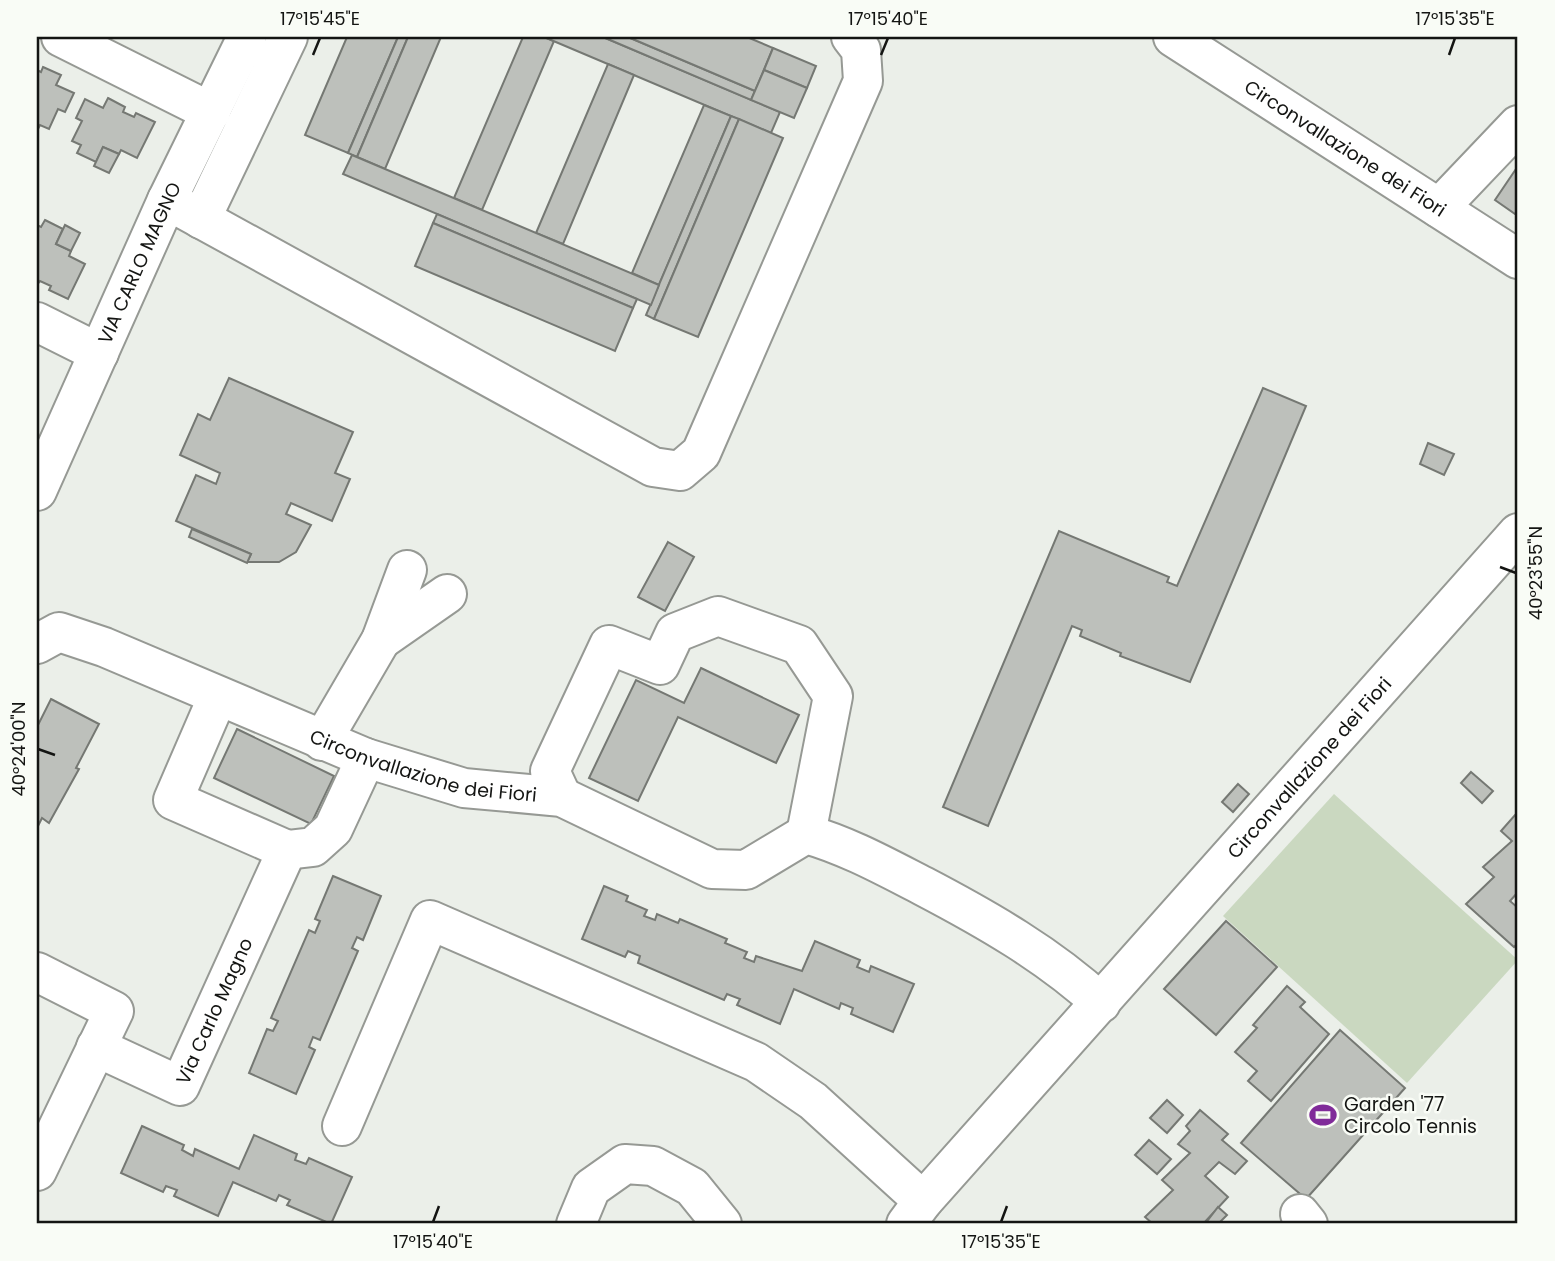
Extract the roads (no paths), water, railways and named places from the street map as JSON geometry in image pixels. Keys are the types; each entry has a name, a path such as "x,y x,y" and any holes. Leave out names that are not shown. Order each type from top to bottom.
{"street":[{"path":"61,37 211,112"},
{"name":"VIA CARLO MAGNO","path":"37,491 167,200 247,37"},
{"path":"201,219 288,37"},
{"path":"167,200 653,467 680,471 701,453 863,81 861,50 851,37"},
{"name":"Circonvallazione dei Fiori","path":"1173,37 1518,259"},
{"path":"1439,208 1510,148"},
{"path":"37,322 99,353"},
{"name":"Circonvallazione dei Fiori","path":"342,1126 430,920 756,1062 813,1101 915,1212 1518,533"},
{"path":"322,741 381,640 407,570"},
{"path":"381,640 447,594"},
{"path":"562,797 550,771 609,645 660,665 675,633 718,616 799,645 833,696 806,834 844,845 985,919 1074,978 1101,1003"},
{"name":"Circonvallazione dei Fiori","path":"37,644 60,632 104,647 366,758 464,788 562,797 712,869 746,870 806,834"},
{"path":"218,696 173,800 287,850 313,847 333,829 366,758"},
{"name":"Via Carlo Magno","path":"96,1047 180,1086 287,850"},
{"path":"37,972 114,1011 37,1171"},
{"path":"576,1224 591,1188 625,1164 653,1166 692,1187 722,1224"}],"place":[{"name":"Garden '77 Circolo Tennis","path":"1323,1115"}]}
